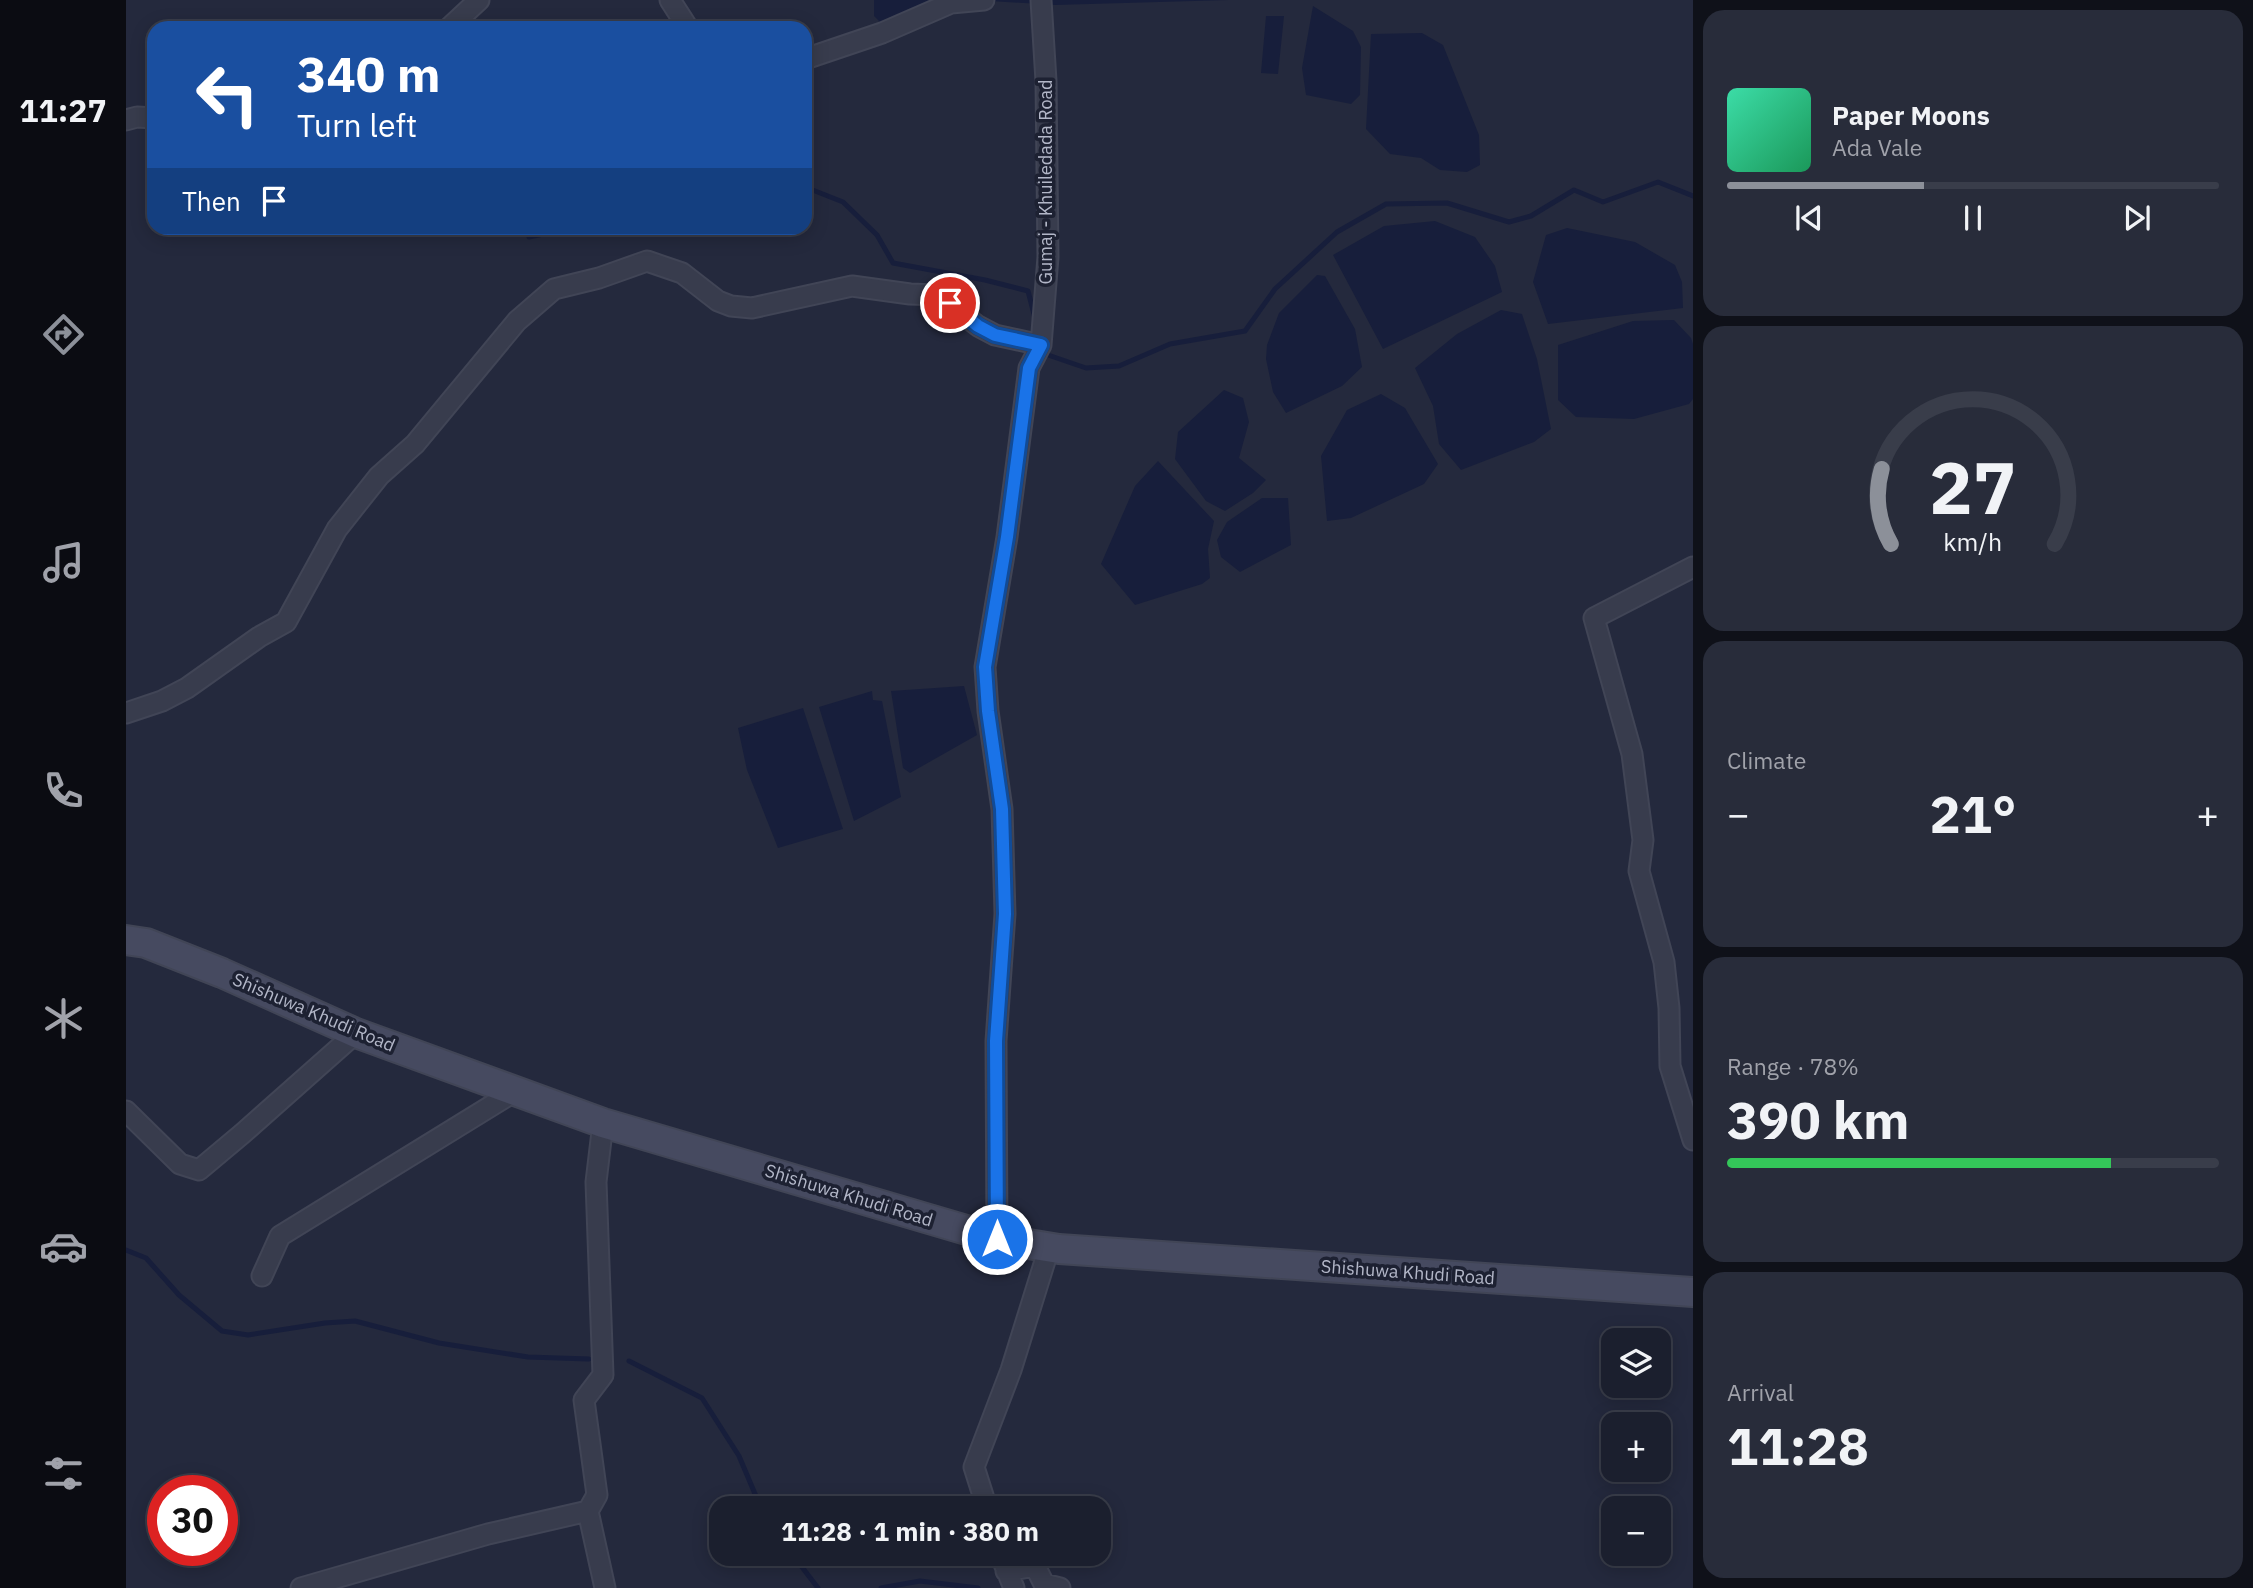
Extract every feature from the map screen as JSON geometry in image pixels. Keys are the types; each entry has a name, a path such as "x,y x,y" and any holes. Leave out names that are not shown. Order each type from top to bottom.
{"main road":[{"name":"Shishuwa Khudi Road","path":"126,940 146,943 222,973 356,1033 603,1123 997,1239 1049,1248 1693,1292"}],"street":[{"path":"456,21 479,0"},
{"path":"670,0 684,21"},
{"path":"812,57 881,33 951,3 984,0"},
{"name":"Gumaj - Khuiledada Road","path":"997,1239 996,1041 1005,914 1002,809 988,711 985,667 1007,537 1029,368 1041,345 1048,257 1046,81 1041,0"},
{"path":"126,120 147,118"},
{"path":"126,713 162,701 187,688 259,637 286,622 337,529 379,476 415,444 517,321 554,289 599,278 647,261 682,273 718,301 731,306 752,308 852,286 938,295 978,326 995,335 1041,345"},
{"path":"1693,567 1594,618 1632,754 1643,840 1639,871 1664,962 1669,1008 1670,1066 1693,1140"},
{"path":"126,1111 180,1164 199,1170 356,1033"},
{"path":"262,1276 280,1236 517,1090"},
{"path":"603,1123 596,1182 603,1375 584,1400 597,1495 588,1511 605,1588"},
{"path":"983,1496 974,1467 1011,1370 1049,1248"},
{"path":"301,1588 488,1534 588,1511"},
{"path":"1007,1571 1035,1566 1044,1584 1060,1588"}],"water":[{"path":"874,0 974,0 890,32 874,16"},
{"path":"974,0 1229,0 1055,5"},
{"path":"1313,6 1353,31 1361,47 1360,95 1351,104 1306,95 1302,68"},
{"path":"1266,16 1284,16 1278,74 1261,73"},
{"path":"1422,33 1443,45 1479,135 1480,165 1467,172 1440,170 1421,158 1390,154 1366,129 1371,34"},
{"path":"1435,221 1475,237 1495,266 1502,292 1383,349 1333,255 1384,226"},
{"path":"1567,228 1635,242 1675,265 1682,282 1683,308 1548,324 1533,282 1546,235"},
{"path":"1317,275 1325,276 1355,329 1362,367 1342,386 1286,413 1273,392 1266,359 1267,345 1279,313"},
{"path":"1501,310 1522,314 1537,359 1551,429 1534,442 1461,470 1439,444 1433,406 1415,368 1457,334"},
{"path":"1674,320 1691,338 1693,344 1693,399 1689,404 1634,419 1576,417 1558,400 1558,345 1633,321"},
{"path":"1224,390 1243,398 1249,422 1239,458 1266,480 1253,493 1225,511 1206,501 1175,459 1178,432"},
{"path":"1381,394 1405,408 1438,464 1424,484 1351,518 1327,521 1321,456 1347,410"},
{"path":"1158,461 1214,521 1208,549 1210,578 1202,584 1135,605 1101,564 1135,486"},
{"path":"1262,498 1288,498 1291,545 1240,572 1221,557 1217,540 1227,522"},
{"path":"964,686 977,735 910,773 903,768 891,691"},
{"path":"872,691 873,700 882,701 901,797 854,821 819,707"},
{"path":"803,708 843,829 778,848 747,770 738,728"}],"waterway":[{"path":"1048,355 1086,368 1119,366 1170,344 1245,331 1275,289 1337,232 1386,204 1447,203 1509,222 1531,216 1574,190 1603,202 1658,182 1693,196"},
{"path":"812,190 843,202 877,235 893,263 1028,291 1035,318"},
{"path":"529,237 539,235"},
{"path":"126,1250 146,1258 179,1295 222,1331 248,1335 355,1321 439,1343 528,1357 589,1359"},
{"path":"629,1361 702,1398 739,1456 756,1496"},
{"path":"801,1566 818,1588"},
{"path":"881,1588 920,1581 978,1588"}],"route":[{"path":"950,303 978,326 995,335 1041,345 1029,368 1007,537 985,667 988,711 1002,809 1005,914 996,1041 997,1239"}]}
